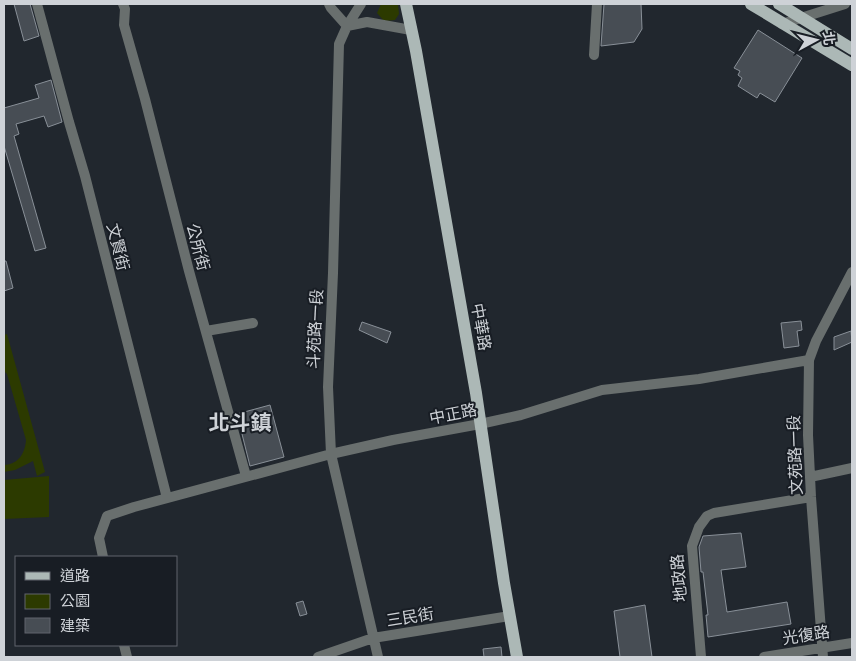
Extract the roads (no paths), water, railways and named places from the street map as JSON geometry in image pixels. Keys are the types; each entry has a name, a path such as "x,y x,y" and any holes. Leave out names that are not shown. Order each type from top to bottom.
{"main road":[{"name":"中華路","path":"406,4 443,205 517,657"},
{"path":"751,4 852,65"},
{"path":"779,4 852,49"}],"street":[{"name":"文賢街","path":"37,4 85,176 167,498"},
{"name":"公所街","path":"123,4 125,9 124,25 246,476"},
{"path":"329,4 347,26 367,22 411,30"},
{"name":"斗苑路一段","path":"362,4 347,26 338,51 333,273 328,387 331,454 378,657"},
{"path":"594,55 597,4"},
{"path":"782,24 845,4"},
{"name":"文苑路一段","path":"823,652 810,477 808,435 809,360 816,341 852,272"},
{"path":"206,331 253,323"},
{"name":"中正路","path":"104,556 99,538 107,516 246,476 393,440 521,415 602,390 699,379 809,360"},
{"path":"810,477 852,468"},
{"name":"地政路","path":"701,657 692,546 707,516 714,513 811,497"},
{"name":"三民街","path":"318,657 374,638 510,616"},
{"name":"光復路","path":"764,657 823,652 852,643"}],"district":[{"name":"北斗鎮","path":"240,423"}]}
